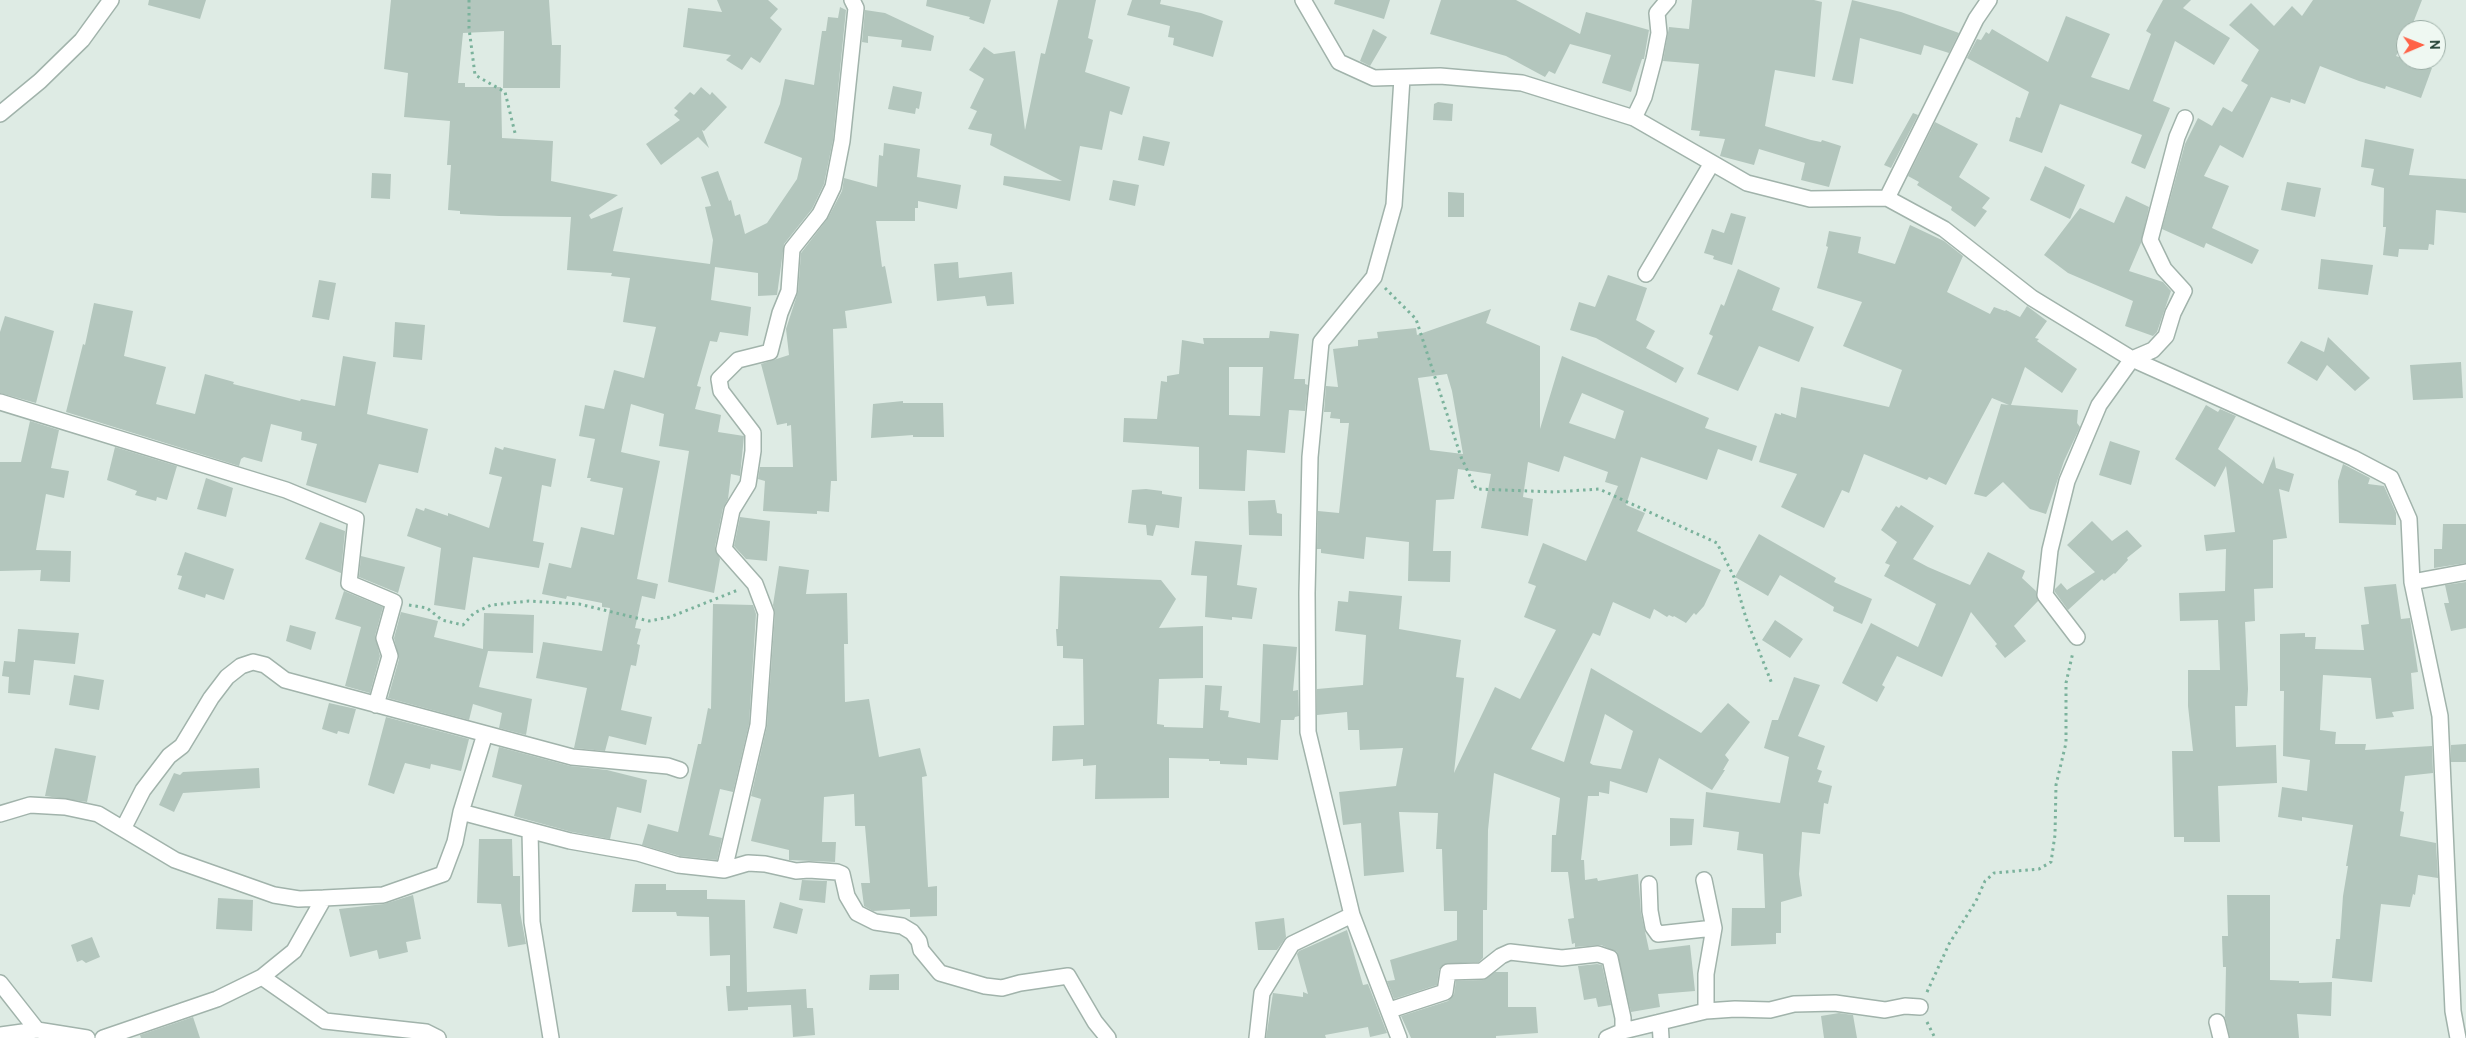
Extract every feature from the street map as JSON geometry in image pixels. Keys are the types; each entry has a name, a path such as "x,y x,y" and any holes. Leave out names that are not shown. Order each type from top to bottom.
{"street":[{"path":"0,114 40,81 82,40 111,0"},
{"path":"724,870 758,725 766,613 755,584 724,549 732,510 748,484 753,451 753,433 721,391 719,379 738,360 770,352 780,312 789,291 792,249 820,214 833,187 842,141 856,8 852,0"},
{"path":"1303,0 1339,62 1374,78 1440,76 1522,83 1634,118 1748,183 1810,199 1887,198 1944,229 2032,298 2132,359 2353,458 2391,478 2409,519 2412,582 2440,716 2453,1011 2458,1038"},
{"path":"1634,118 1644,97 1654,59 1659,33 1657,13 1668,0"},
{"path":"1887,198 1976,19 1989,0"},
{"path":"1399,1038 1390,1010 1352,915 1308,732 1307,593 1310,457 1321,342 1374,277 1394,205 1402,78"},
{"path":"2077,637 2045,595 2050,550 2067,481 2099,405 2132,359 2153,350 2166,336 2173,313 2184,291 2164,269 2150,240 2177,137 2185,118"},
{"path":"1646,274 1712,164"},
{"path":"0,402 286,490 356,520 349,583 394,602 384,638 390,656 376,705"},
{"path":"2412,582 2466,572"},
{"path":"123,829 143,790 169,756 182,746 211,698 227,677 242,666 253,662 265,665 285,680 572,757 658,765 680,770"},
{"path":"0,814 30,805 65,807 98,814 174,860 249,887 299,900 383,895 443,874 455,842 461,812 485,734"},
{"path":"461,812 530,831 638,853 678,865 724,870 748,863 765,864 796,871 837,872 842,874 847,896 858,913 875,922 902,926 912,932 919,941 921,950 940,973 985,986 1002,988 1020,983 1068,976 1095,1022 1108,1038"},
{"path":"530,831 532,922 551,1038"},
{"path":"1704,880 1714,928 1706,974 1706,1011"},
{"path":"1649,884 1650,911 1653,926 1658,934 1714,928"},
{"path":"103,1038 217,999 262,977 294,951 324,898"},
{"path":"1257,1038 1262,993 1292,944 1352,915"},
{"path":"1390,1010 1445,992 1448,972 1482,971 1501,956 1510,952 1562,958 1598,954 1610,958 1623,1018 1623,1031"},
{"path":"262,977 325,1021 426,1032 438,1038"},
{"path":"0,983 37,1030"},
{"path":"1607,1038 1623,1031 1706,1011 1734,1009 1770,1010 1794,1004 1835,1003 1885,1010 1905,1006 1920,1007"},
{"path":"1660,1022 1661,1038"},
{"path":"2218,1022 2221,1038"},
{"path":"0,1035 37,1030 87,1038"}],"path":[{"path":"469,0 469,28 476,75 505,92 514,133"},
{"path":"1374,277 1416,319 1461,458 1476,489 1554,492 1600,489 1717,543 1734,577 1746,618 1772,684"},
{"path":"394,602 428,608 442,620 463,625 474,613 491,604 529,601 579,604 649,622 670,617 755,584"},
{"path":"1920,1007 1950,944 1976,901 1985,881 1994,873 2040,869 2051,862 2055,835 2056,785 2066,743 2066,684 2077,637"}],"building":[{"path":"149,0 206,0 200,19 148,5"},
{"path":"391,0 549,0 552,45 561,45 560,88 503,88 504,31 463,33 458,83 465,83 465,87 501,87 502,138 553,141 551,181 618,195 589,215 591,219 623,207 613,251 710,264 713,240 705,207 711,206 701,177 718,171 729,201 731,200 735,216 740,214 745,234 767,223 797,179 802,158 764,143 780,104 785,79 814,85 822,31 826,31 828,17 838,18 840,7 846,10 833,140 824,184 812,209 784,244 777,295 758,296 758,273 715,267 711,300 751,307 748,336 720,332 717,342 710,341 697,386 701,387 695,409 721,415 718,432 744,436 740,476 731,474 728,499 723,508 715,547 720,559 714,593 668,582 689,451 659,446 664,414 631,404 621,452 660,461 637,579 658,584 655,599 642,596 635,628 641,629 637,644 640,645 636,666 631,665 621,710 652,717 646,745 609,736 605,751 574,748 587,688 536,678 543,642 602,651 610,608 602,607 602,603 567,596 566,599 542,594 549,563 571,568 581,527 614,535 623,488 590,481 591,478 587,478 595,439 579,436 585,405 604,409 614,370 644,378 656,327 623,322 630,278 611,276 612,273 567,270 571,217 460,214 460,211 448,210 451,165 447,165 450,121 404,117 408,73 384,69"},
{"path":"717,0 768,0 778,9 770,18 782,29 760,63 751,57 742,70 726,60 731,55 683,47 688,8 722,12"},
{"path":"927,0 991,0 984,24 969,19 970,17 926,6"},
{"path":"1058,0 1096,0 1088,38 1093,40 1085,72 1130,87 1122,115 1110,111 1102,150 1080,146 1070,201 1003,185 1004,176 1062,181 990,145 992,134 968,129 977,111 970,108 984,79 969,70 984,47 994,54 1015,51 1025,130 1041,53 1045,54"},
{"path":"1132,0 1161,0 1160,4 1201,13 1223,21 1213,57 1173,45 1174,38 1168,37 1170,26 1127,15"},
{"path":"1335,0 1390,0 1384,19 1334,4"},
{"path":"1441,0 1516,0 1580,34 1586,12 1649,30 1644,59 1642,59 1631,92 1602,83 1611,55 1570,44 1555,74 1549,71 1545,77 1506,56 1430,34"},
{"path":"1692,0 1814,0 1822,2 1815,77 1775,70 1765,126 1811,140 1821,142 1822,140 1841,146 1829,187 1801,180 1805,163 1759,149 1754,165 1720,156 1725,139 1699,136 1700,131 1691,130 1699,64 1663,61 1669,27 1689,29"},
{"path":"1852,0 1901,12 1959,33 1949,53 1924,45 1921,55 1860,38 1853,84 1832,80"},
{"path":"2163,0 2191,0 2183,8 2230,38 2214,65 2175,41 2153,101 2170,108 2145,169 2131,163 2142,135 2060,104 2042,153 2009,141 2016,117 2020,118 2029,92 1967,58 1977,39 1981,40 1986,32 1989,34 1992,29 2048,62 2066,16 2110,34 2091,77 2129,90 2151,34 2146,31"},
{"path":"2313,0 2422,0 2414,20 2396,20 2396,70 2431,70 2421,98 2386,86 2385,89 2359,81 2320,66 2305,104 2291,99 2290,103 2271,97 2243,158 2220,145 2204,176 2229,186 2212,228 2259,250 2252,264 2206,243 2204,248 2162,229 2185,144 2198,118 2212,126 2223,107 2232,112 2248,85 2241,81 2259,50 2229,25 2251,3 2274,26 2292,6 2302,16"},
{"path":"865,10 885,13 934,36 931,51 901,47 902,40 868,36 868,43 862,42"},
{"path":"1373,29 1387,37 1370,66 1360,61"},
{"path":"893,86 922,92 919,109 916,108 915,114 888,109"},
{"path":"701,87 710,95 712,92 727,107 704,131 702,130 709,148 698,137 661,165 646,144 680,120 674,115 678,111 674,108 690,92 694,95"},
{"path":"1438,102 1453,104 1452,121 1433,120 1434,104"},
{"path":"1913,113 1918,115 1891,168 1884,165"},
{"path":"1935,122 1978,144 1959,177 1990,198 1982,208 1987,211 1975,227 1951,210 1952,207 1917,185 1919,182 1908,176"},
{"path":"1143,136 1170,142 1164,166 1138,160"},
{"path":"2365,139 2414,149 2409,175 2466,179 2466,213 2436,210 2434,245 2429,244 2428,250 2399,249 2398,257 2383,255 2386,227 2383,227 2384,188 2371,185 2374,169 2361,167"},
{"path":"884,143 920,149 917,177 961,185 957,209 918,201 918,208 915,208 915,221 876,221 882,267 885,266 892,303 845,311 847,328 833,329 837,481 831,481 829,512 817,511 817,514 763,511 765,481 758,479 760,467 793,467 791,425 787,426 787,423 777,425 761,364 789,355 786,329 798,292 801,253 828,218 842,191 844,178 877,187 879,155 883,156"},
{"path":"2045,166 2085,185 2070,219 2030,200"},
{"path":"372,173 391,174 390,199 371,198"},
{"path":"1113,180 1139,185 1135,206 1109,200"},
{"path":"2287,182 2321,188 2315,217 2281,210"},
{"path":"1448,192 1464,193 1464,217 1448,217"},
{"path":"2126,196 2149,207 2141,243 2129,271 2163,282 2171,291 2157,332 2153,336 2125,326 2133,301 2068,273 2044,255 2080,208 2114,223"},
{"path":"1731,213 1746,217 1732,265 1713,259 1714,256 1704,253 1712,229 1724,233"},
{"path":"1910,225 1944,241 1963,256 1947,292 1990,314 1994,307 2006,310 2020,317 2027,306 2047,321 2035,338 2039,339 2037,341 2077,369 2062,393 2025,367 2011,405 2078,410 2077,423 2080,427 2064,461 2046,514 2030,509 2003,482 1986,497 1974,494 2001,404 2009,405 1992,398 1946,485 1929,477 1927,480 1864,454 1849,493 1842,490 1824,528 1781,507 1797,474 1759,462 1775,413 1796,418 1801,387 1889,407 1902,370 1843,346 1862,302 1817,288 1828,247 1826,246 1829,231 1861,237 1858,253 1895,264"},
{"path":"2321,259 2373,265 2368,295 2318,289"},
{"path":"958,262 959,278 1012,272 1014,304 987,306 985,296 937,301 934,264"},
{"path":"1738,269 1780,288 1772,310 1814,327 1799,362 1759,346 1738,391 1697,374 1713,336 1709,334 1721,304 1724,306"},
{"path":"1608,275 1647,288 1636,320 1655,331 1646,348 1684,368 1676,383 1596,338 1570,330 1579,302 1595,307"},
{"path":"319,280 336,283 329,320 312,317"},
{"path":"94,303 133,311 124,356 166,367 156,404 195,414 205,374 234,382 233,384 300,401 301,399 335,406 343,356 376,362 367,414 428,429 418,473 379,464 366,503 306,485 317,444 301,440 302,432 271,424 262,462 244,457 241,459 239,466 66,412 83,344 85,345"},
{"path":"1491,309 1486,323 1540,346 1540,429 1562,356 1709,418 1705,428 1757,446 1752,461 1718,449 1707,480 1641,457 1626,505 1645,513 1637,531 1721,570 1704,606 1696,615 1694,613 1686,623 1674,616 1669,615 1667,617 1654,609 1650,619 1613,602 1600,636 1593,633 1531,749 1564,762 1591,668 1701,733 1728,703 1750,722 1725,755 1729,760 1712,790 1659,758 1647,793 1610,781 1609,794 1599,792 1599,796 1588,796 1581,860 1584,860 1585,880 1597,878 1598,881 1638,874 1641,913 1649,950 1690,945 1695,991 1658,994 1660,1007 1631,1012 1617,952 1601,945 1575,947 1575,943 1572,944 1568,919 1574,918 1568,872 1551,872 1552,835 1556,835 1560,798 1494,773 1488,830 1487,910 1483,910 1483,958 1479,962 1444,964 1439,970 1437,985 1394,999 1387,981 1395,980 1390,960 1457,940 1457,911 1444,911 1442,849 1436,849 1438,813 1399,812 1404,872 1364,876 1361,823 1343,825 1339,792 1396,786 1403,748 1360,750 1359,730 1348,730 1347,712 1317,715 1317,689 1363,685 1366,635 1335,631 1338,601 1348,602 1349,591 1402,596 1399,629 1461,640 1456,677 1464,678 1454,773 1495,687 1520,699 1556,630 1524,617 1536,586 1528,583 1543,543 1586,561 1618,486 1605,482 1608,472 1564,456 1559,472 1528,462 1523,497 1533,499 1528,536 1481,528 1491,474 1458,469 1454,499 1436,500 1433,551 1451,551 1450,582 1408,581 1409,542 1366,537 1364,559 1321,553 1321,549 1317,549 1318,511 1339,513 1349,423 1340,423 1340,419 1330,418 1331,412 1324,412 1326,386 1338,387 1333,349 1358,346 1358,340 1378,338 1377,332 1416,328 1417,335","holes":["1447,374 1452,391 1463,454 1430,450 1418,378","1582,393 1624,411 1615,439 1569,423","1605,714 1633,731 1621,769 1590,763"]},
{"path":"5,316 54,331 36,403 0,393 0,332"},
{"path":"395,322 425,325 422,360 393,357"},
{"path":"1270,331 1299,334 1294,379 1305,379 1305,384 1308,385 1305,411 1289,410 1285,453 1247,450 1245,491 1199,489 1199,447 1123,442 1124,418 1157,419 1161,381 1167,382 1167,376 1179,374 1182,340 1204,344 1203,338 1269,338","holes":["1229,367 1263,367 1260,416 1229,415"]},
{"path":"2328,337 2370,378 2355,391 2327,365 2317,381 2287,363 2301,341 2324,352"},
{"path":"2461,362 2463,398 2413,400 2410,365"},
{"path":"903,401 903,403 943,403 944,437 913,437 913,435 871,438 873,404"},
{"path":"2206,405 2218,412 2220,409 2236,416 2218,449 2263,484 2274,456 2276,468 2294,474 2289,492 2279,489 2287,538 2273,540 2273,588 2254,589 2255,621 2245,622 2247,706 2235,706 2236,747 2276,745 2277,783 2218,786 2220,842 2184,842 2184,837 2174,837 2172,751 2193,751 2188,706 2188,670 2220,670 2218,620 2180,621 2179,593 2225,591 2226,549 2206,551 2204,535 2235,532 2226,466 2215,487 2175,459"},
{"path":"30,421 59,430 51,468 69,471 64,498 46,494 36,550 71,551 70,582 40,581 41,570 0,571 0,462 21,462"},
{"path":"2110,441 2140,451 2131,485 2099,475"},
{"path":"115,447 177,466 167,500 157,497 156,501 135,495 137,491 107,480"},
{"path":"495,447 503,450 504,447 556,459 551,487 542,485 533,541 544,543 539,568 473,557 465,610 434,605 441,548 407,536 416,508 424,511 425,508 448,516 448,513 489,528 502,477 489,474"},
{"path":"2343,464 2370,478 2368,484 2384,486 2396,513 2396,525 2339,523 2338,481"},
{"path":"206,478 233,488 226,517 197,509"},
{"path":"1132,490 1162,491 1162,494 1182,497 1179,528 1156,525 1153,536 1147,535 1146,525 1128,523"},
{"path":"1275,500 1277,513 1282,514 1282,536 1249,535 1248,501"},
{"path":"1901,505 1934,526 1913,559 1970,585 1988,552 2025,571 2022,578 2036,591 2038,601 2014,626 2026,641 2005,658 1995,646 1997,644 1971,612 1942,677 1897,656 1882,685 1885,687 1877,702 1842,683 1871,623 1918,647 1936,604 1884,576 1890,565 1885,563 1897,542 1881,530 1896,506 1899,508"},
{"path":"740,517 770,521 767,561 746,559 734,546"},
{"path":"2092,521 2112,541 2127,530 2142,546 2127,558 2128,560 2115,574 2104,581 2102,579 2068,610 2055,592 2055,589 2061,583 2067,590 2095,572 2067,545"},
{"path":"320,522 345,531 341,573 305,559"},
{"path":"2443,524 2466,524 2466,563 2434,568 2434,549 2442,549"},
{"path":"1759,534 1836,578 1834,582 1872,599 1862,624 1833,611 1834,607 1780,575 1768,596 1735,577"},
{"path":"1195,541 1242,545 1237,585 1257,588 1252,619 1232,617 1232,620 1205,617 1207,576 1191,575"},
{"path":"185,552 234,569 224,600 206,594 205,598 178,589 182,576 177,575"},
{"path":"361,556 405,567 398,593 359,577"},
{"path":"779,566 809,570 806,594 847,593 848,644 844,644 845,702 869,699 879,757 920,748 927,776 922,777 928,887 937,886 937,916 910,917 910,909 873,911 864,906 861,883 870,883 865,826 855,826 854,794 824,797 822,842 836,842 835,862 789,860 789,850 751,841 761,799 751,796 767,726 775,614 773,605"},
{"path":"1060,576 1161,580 1176,599 1159,628 1203,626 1203,678 1159,679 1157,724 1164,725 1164,727 1203,728 1205,685 1222,686 1220,710 1229,711 1228,717 1260,723 1263,644 1297,647 1293,691 1298,690 1299,716 1295,717 1294,720 1281,720 1278,760 1247,758 1247,765 1220,764 1220,761 1209,761 1209,759 1169,758 1169,798 1095,799 1096,765 1083,766 1083,759 1052,761 1053,726 1084,725 1083,659 1063,658 1063,646 1057,646 1056,629 1058,629"},
{"path":"2466,582 2466,628 2451,631 2444,603 2449,603 2445,585"},
{"path":"2396,584 2401,619 2410,618 2418,672 2411,673 2414,709 2392,712 2394,717 2376,719 2371,678 2323,675 2320,730 2336,732 2335,744 2366,744 2365,750 2432,746 2433,773 2405,776 2400,811 2404,812 2400,836 2436,843 2438,878 2418,875 2415,895 2413,894 2410,907 2381,904 2372,982 2332,978 2336,939 2340,939 2343,896 2348,866 2346,866 2353,825 2302,817 2302,821 2278,817 2282,787 2307,791 2310,760 2283,756 2284,691 2280,691 2280,634 2305,633 2305,637 2316,637 2315,649 2364,650 2361,625 2369,624 2364,587"},
{"path":"344,591 383,607 375,636 380,656 370,693 345,686 361,627 335,619"},
{"path":"713,604 753,605 756,614 749,724 733,792 720,789 709,835 722,838 717,860 680,856 642,845 648,824 678,832 698,744 701,744 708,708 711,709"},
{"path":"401,612 438,621 434,637 483,649 484,613 534,615 533,653 488,651 479,687 532,699 526,735 499,728 502,713 473,704 469,720 388,698 399,659 394,638"},
{"path":"1775,620 1803,639 1790,658 1762,640"},
{"path":"290,625 316,632 311,650 286,641"},
{"path":"18,629 79,633 75,664 34,660 30,695 8,693 9,677 2,676 4,661 15,662"},
{"path":"74,675 104,680 99,710 69,705"},
{"path":"1794,677 1820,685 1798,736 1825,746 1817,769 1822,771 1818,782 1832,786 1828,804 1824,803 1820,834 1802,832 1799,874 1802,896 1781,902 1781,933 1776,933 1776,944 1731,946 1732,908 1765,908 1763,854 1737,850 1739,832 1703,827 1706,792 1780,803 1789,757 1764,748 1772,720 1778,720"},
{"path":"329,703 356,709 349,734 338,731 337,734 322,729"},
{"path":"386,717 469,739 461,771 431,764 430,769 405,763 394,794 368,785"},
{"path":"2466,744 2466,762 2451,762 2451,745"},
{"path":"499,747 570,766 607,770 647,780 641,813 617,807 610,839 572,832 514,816 522,785 492,777"},
{"path":"55,748 96,756 87,802 45,796"},
{"path":"259,768 260,788 183,793 174,812 159,805 174,773 180,775 183,772"},
{"path":"1670,818 1694,819 1692,845 1670,846"},
{"path":"479,839 512,839 513,876 520,876 520,912 526,944 508,947 501,904 477,903"},
{"path":"802,880 827,881 825,903 799,900"},
{"path":"635,884 666,884 666,890 707,890 707,899 745,900 747,992 806,989 807,1008 813,1008 815,1035 793,1037 791,1005 748,1007 748,1010 728,1011 726,986 730,986 730,955 710,956 709,917 677,916 676,912 632,912"},
{"path":"413,895 421,939 406,942 408,952 379,959 377,950 350,957 339,909 384,904"},
{"path":"2227,895 2270,895 2270,980 2299,981 2299,983 2332,982 2331,1016 2297,1014 2299,1038 2230,1038 2225,1017 2226,967 2223,967 2222,936 2228,936"},
{"path":"218,898 253,900 252,931 216,929"},
{"path":"780,902 803,909 797,934 773,928"},
{"path":"1284,918 1286,937 1277,950 1258,950 1255,922"},
{"path":"1347,930 1363,985 1368,984 1387,1033 1370,1037 1368,1027 1325,1035 1326,1038 1266,1038 1273,993 1303,997 1303,992 1308,994 1297,954 1299,951"},
{"path":"92,937 100,957 86,963 82,960 77,962 71,945"},
{"path":"1602,965 1611,1005 1598,1007 1596,998 1584,1000 1578,966"},
{"path":"1495,972 1508,972 1508,1007 1536,1007 1538,1033 1496,1036 1496,1038 1411,1038 1401,1016 1448,1001 1454,994 1456,981 1483,980"},
{"path":"899,974 899,990 869,990 870,975"},
{"path":"1839,1013 1853,1015 1857,1038 1824,1038 1821,1016"},
{"path":"193,1017 200,1038 141,1038 140,1035"}]}
